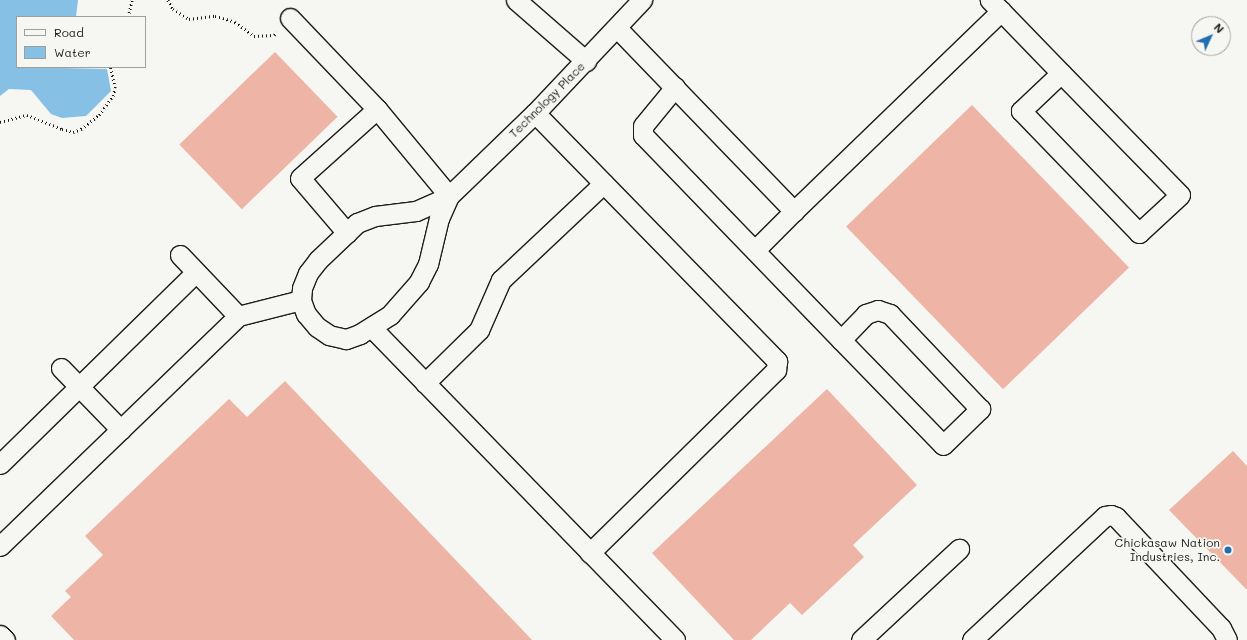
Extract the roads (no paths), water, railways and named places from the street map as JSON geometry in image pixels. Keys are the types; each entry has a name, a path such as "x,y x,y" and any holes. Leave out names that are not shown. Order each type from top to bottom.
{"street":[{"path":"516,0 586,60"},
{"name":"Technology Place","path":"449,196 439,218 428,264 419,282 390,315 371,327 346,339 329,335 317,327 306,314 301,300 302,288 308,273 318,260 357,223 375,216 416,211 449,196 535,113 642,0"},
{"path":"755,250 996,6 1180,195 1139,234 1022,111 1061,73"},
{"path":"290,18 377,109 449,196"},
{"path":"617,28 794,211"},
{"path":"674,87 643,126 643,135 755,250 841,340 943,445 980,409 890,314 878,310 866,314 841,340"},
{"path":"347,233 300,178 377,109"},
{"path":"535,113 777,361 776,370 590,553"},
{"path":"425,383 479,330 488,313 496,286 501,280 604,183"},
{"path":"180,255 238,316"},
{"path":"0,464 196,272"},
{"path":"0,546 238,316 301,300"},
{"path":"371,327 675,640"},
{"path":"61,368 121,430"},
{"path":"972,640 1105,516 1110,514 1116,517 1216,622 1227,640"},
{"path":"861,640 959,549"},
{"path":"0,635 5,640"}],"water":[{"path":"0,0 78,0 76,16 16,16 16,68 107,69 111,91 86,116 62,118 51,114 31,90 9,89 0,96"}],"place":[{"name":"Chickasaw Nation Industries, Inc.","path":"1228,550"}]}
